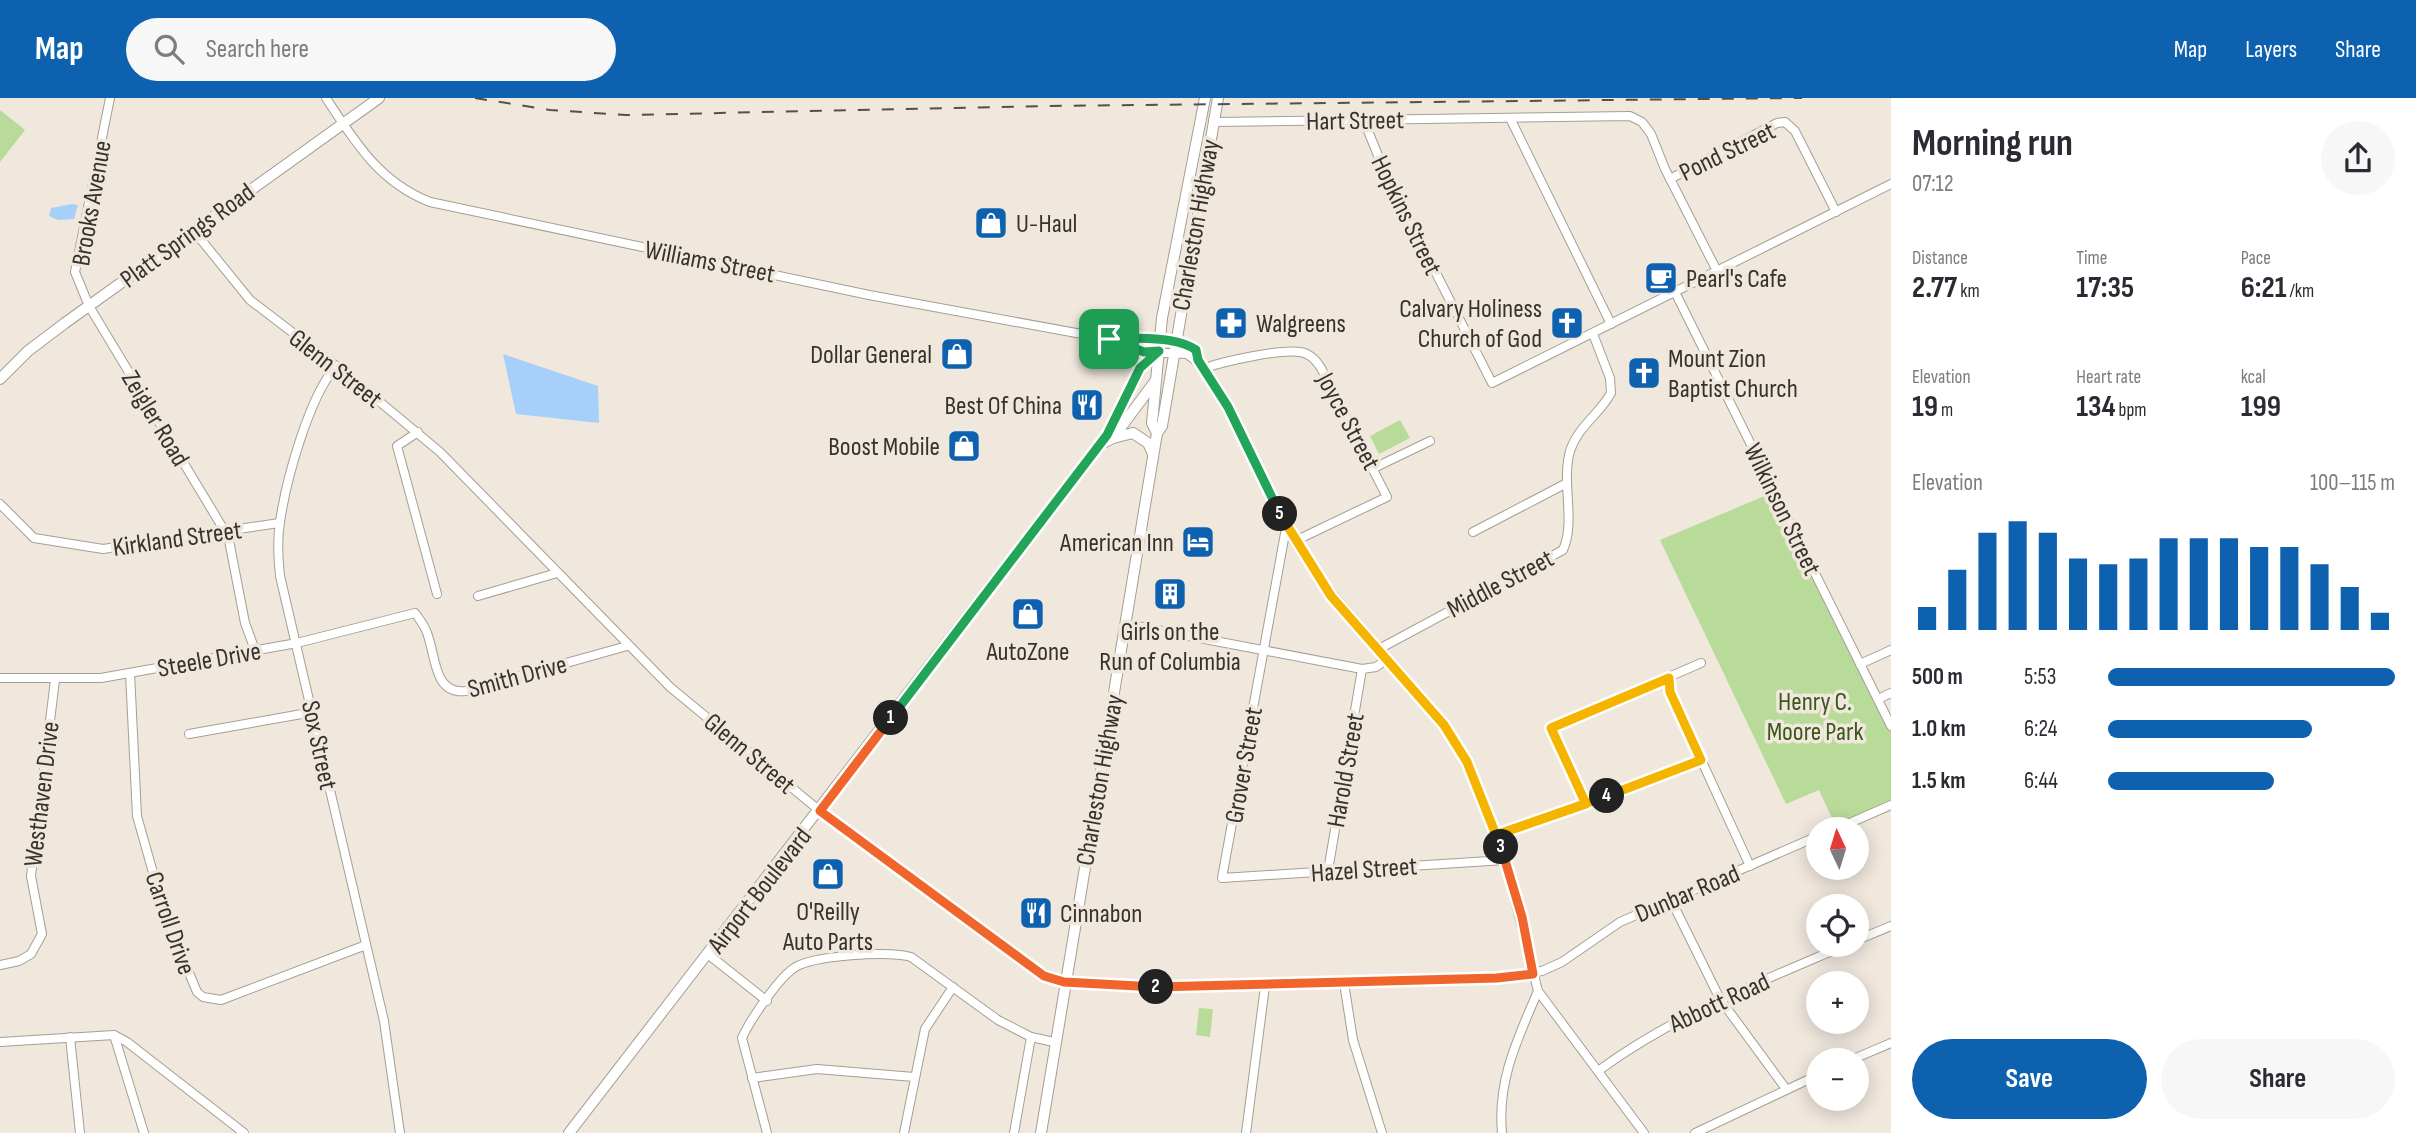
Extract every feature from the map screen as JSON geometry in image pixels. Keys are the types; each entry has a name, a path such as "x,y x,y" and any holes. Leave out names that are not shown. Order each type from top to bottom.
{"main road":[{"name":"Platt Springs Road","path":"2,374 89,306 379,98"},
{"name":"Charleston Highway","path":"1157,433 1152,423 1157,378 1155,346 1205,98"},
{"name":"Charleston Highway","path":"1039,1131 1153,454 1157,433 1162,426 1173,347 1218,98"},
{"name":"Airport Boulevard","path":"569,1133 1100,445 1140,368 1155,346"},
{"name":"Airport Boulevard","path":"1100,445 1113,438 1157,378 1173,347"},
{"path":"1113,438 1133,433 1148,443 1153,454"}],"street":[{"name":"Brooks Avenue","path":"89,306 75,272 110,98"},
{"name":"Williams Street","path":"326,98 364,155 385,177 402,190 430,202 869,295 1109,339 1114,337 1173,347"},
{"name":"Hart Street","path":"1213,122 1607,115 1636,118 1651,134 1670,179"},
{"path":"1510,118 1611,324"},
{"name":"Hopkins Street","path":"1364,121 1386,175 1492,383 1593,334"},
{"name":"Pond Street","path":"1670,179 1777,123 1785,122 1791,125 1836,212"},
{"path":"1670,179 1717,271"},
{"path":"1593,334 1891,184"},
{"name":"Glenn Street","path":"194,231 250,300 418,432 670,687 820,811 1031,968 1064,982 1146,987 1265,986 1497,978 1533,974 1562,962"},
{"name":"Wilkinson Street","path":"1675,292 1891,726"},
{"name":"Zeigler Road","path":"89,306 225,530"},
{"name":"Middle Street","path":"1379,649 1558,555 1567,537 1565,484 1570,453 1578,432 1611,393 1610,379 1593,334"},
{"path":"1173,347 1187,344 1196,350 1198,360 1228,407 1286,528 1297,540 1331,596 1435,713 1460,750 1506,860 1538,991 1644,1133"},
{"name":"Joyce Street","path":"1205,368 1294,352 1312,356 1321,368 1387,497 1297,540"},
{"name":"Sox Street","path":"336,366 314,398 279,523 280,576 286,612 297,643 390,1051 400,1133"},
{"path":"418,432 397,446 437,594"},
{"path":"1374,468 1430,441"},
{"path":"1473,532 1565,484"},
{"name":"Kirkland Street","path":"0,504 34,538 110,550 279,523"},
{"name":"Grover Street","path":"1222,878 1286,528"},
{"path":"225,530 245,623 255,650"},
{"path":"478,596 557,573"},
{"name":"Steele Drive","path":"0,678 54,680 130,673 297,643 415,613"},
{"name":"Smith Drive","path":"415,613 426,628 442,683 453,691 466,691 627,646"},
{"path":"1126,624 1362,669 1376,667 1387,659"},
{"path":"1860,664 1891,650"},
{"path":"1586,804 1551,728 1701,663"},
{"name":"Harold Street","path":"1328,871 1362,669"},
{"name":"Carroll Drive","path":"130,673 137,816 166,915 197,992 214,1000 221,1000 366,945"},
{"path":"1669,678 1670,692 1750,866"},
{"name":"Westhaven Drive","path":"0,965 19,961 31,954 42,934 31,876 54,680"},
{"path":"1878,699 1891,693"},
{"path":"189,734 313,712"},
{"path":"1496,835 1701,760"},
{"path":"1865,817 1891,806"},
{"name":"Dunbar Road","path":"1562,962 1607,929 1806,841"},
{"name":"Hazel Street","path":"1222,878 1506,860"},
{"path":"1671,900 1720,999 1786,1088"},
{"path":"1869,935 1891,926"},
{"path":"767,1133 742,1038 767,1000 796,967 860,956 896,954 911,957 998,1020 1031,1037 1054,1042"},
{"path":"709,955 767,1000"},
{"name":"Abbott Road","path":"1598,1071 1658,1030 1720,999 1818,957"},
{"path":"1344,983 1353,1040 1382,1133"},
{"path":"1246,1133 1265,986"},
{"path":"904,1133 925,1029 953,987"},
{"path":"1502,1133 1502,1095 1510,1059 1538,991"},
{"path":"114,1035 144,1133"},
{"path":"0,1042 114,1035 127,1042 244,1133"},
{"path":"70,1037 80,1133"},
{"path":"1014,1133 1031,1037"},
{"path":"1869,1052 1891,1043"},
{"path":"752,1078 795,1070 828,1069 914,1077"},
{"path":"1695,1133 1806,1080"}],"green space":[{"path":"0,110 25,130 0,162"},
{"path":"1400,420 1410,438 1379,454 1370,436"},
{"name":"Henry C. Moore Park","path":"1774,492 1891,726 1891,805 1864,817 1831,817 1819,790 1786,804 1660,540"},
{"path":"1199,1008 1213,1009 1210,1037 1196,1035"}],"water":[{"path":"78,205 74,219 58,220 49,216 51,208"},
{"path":"503,354 598,386 599,423 516,414"}],"railway":[{"path":"475,98 550,110 626,115 1048,106 1802,98"}],"place":[{"name":"U-Haul","path":"991,223"},
{"name":"Pearl's Cafe","path":"1661,278"},
{"name":"Walgreens","path":"1231,323"},
{"name":"Calvary Holiness Church of God","path":"1567,323"},
{"name":"Dollar General","path":"957,354"},
{"name":"Mount Zion Baptist Church","path":"1644,373"},
{"name":"Best Of China","path":"1087,405"},
{"name":"Boost Mobile","path":"964,446"},
{"name":"American Inn","path":"1198,542"},
{"name":"Girls on the Run of Columbia","path":"1170,594"},
{"name":"AutoZone","path":"1028,614"},
{"name":"O'Reilly Auto Parts","path":"828,874"},
{"name":"Cinnabon","path":"1036,913"}],"route":[{"path":"1109,339 1114,337 1174,342 1187,344 1196,350 1198,360 1217,387 1252,453 1286,528 1297,540 1331,596 1444,725 1467,762 1496,835 1586,804 1701,760 1670,692 1669,678 1551,728 1586,804 1496,835 1514,889 1533,974 1497,978 1197,988 1106,986 1057,981 1031,968 820,811 1107,435 1140,368 1159,351 1144,352 1109,339"}]}
